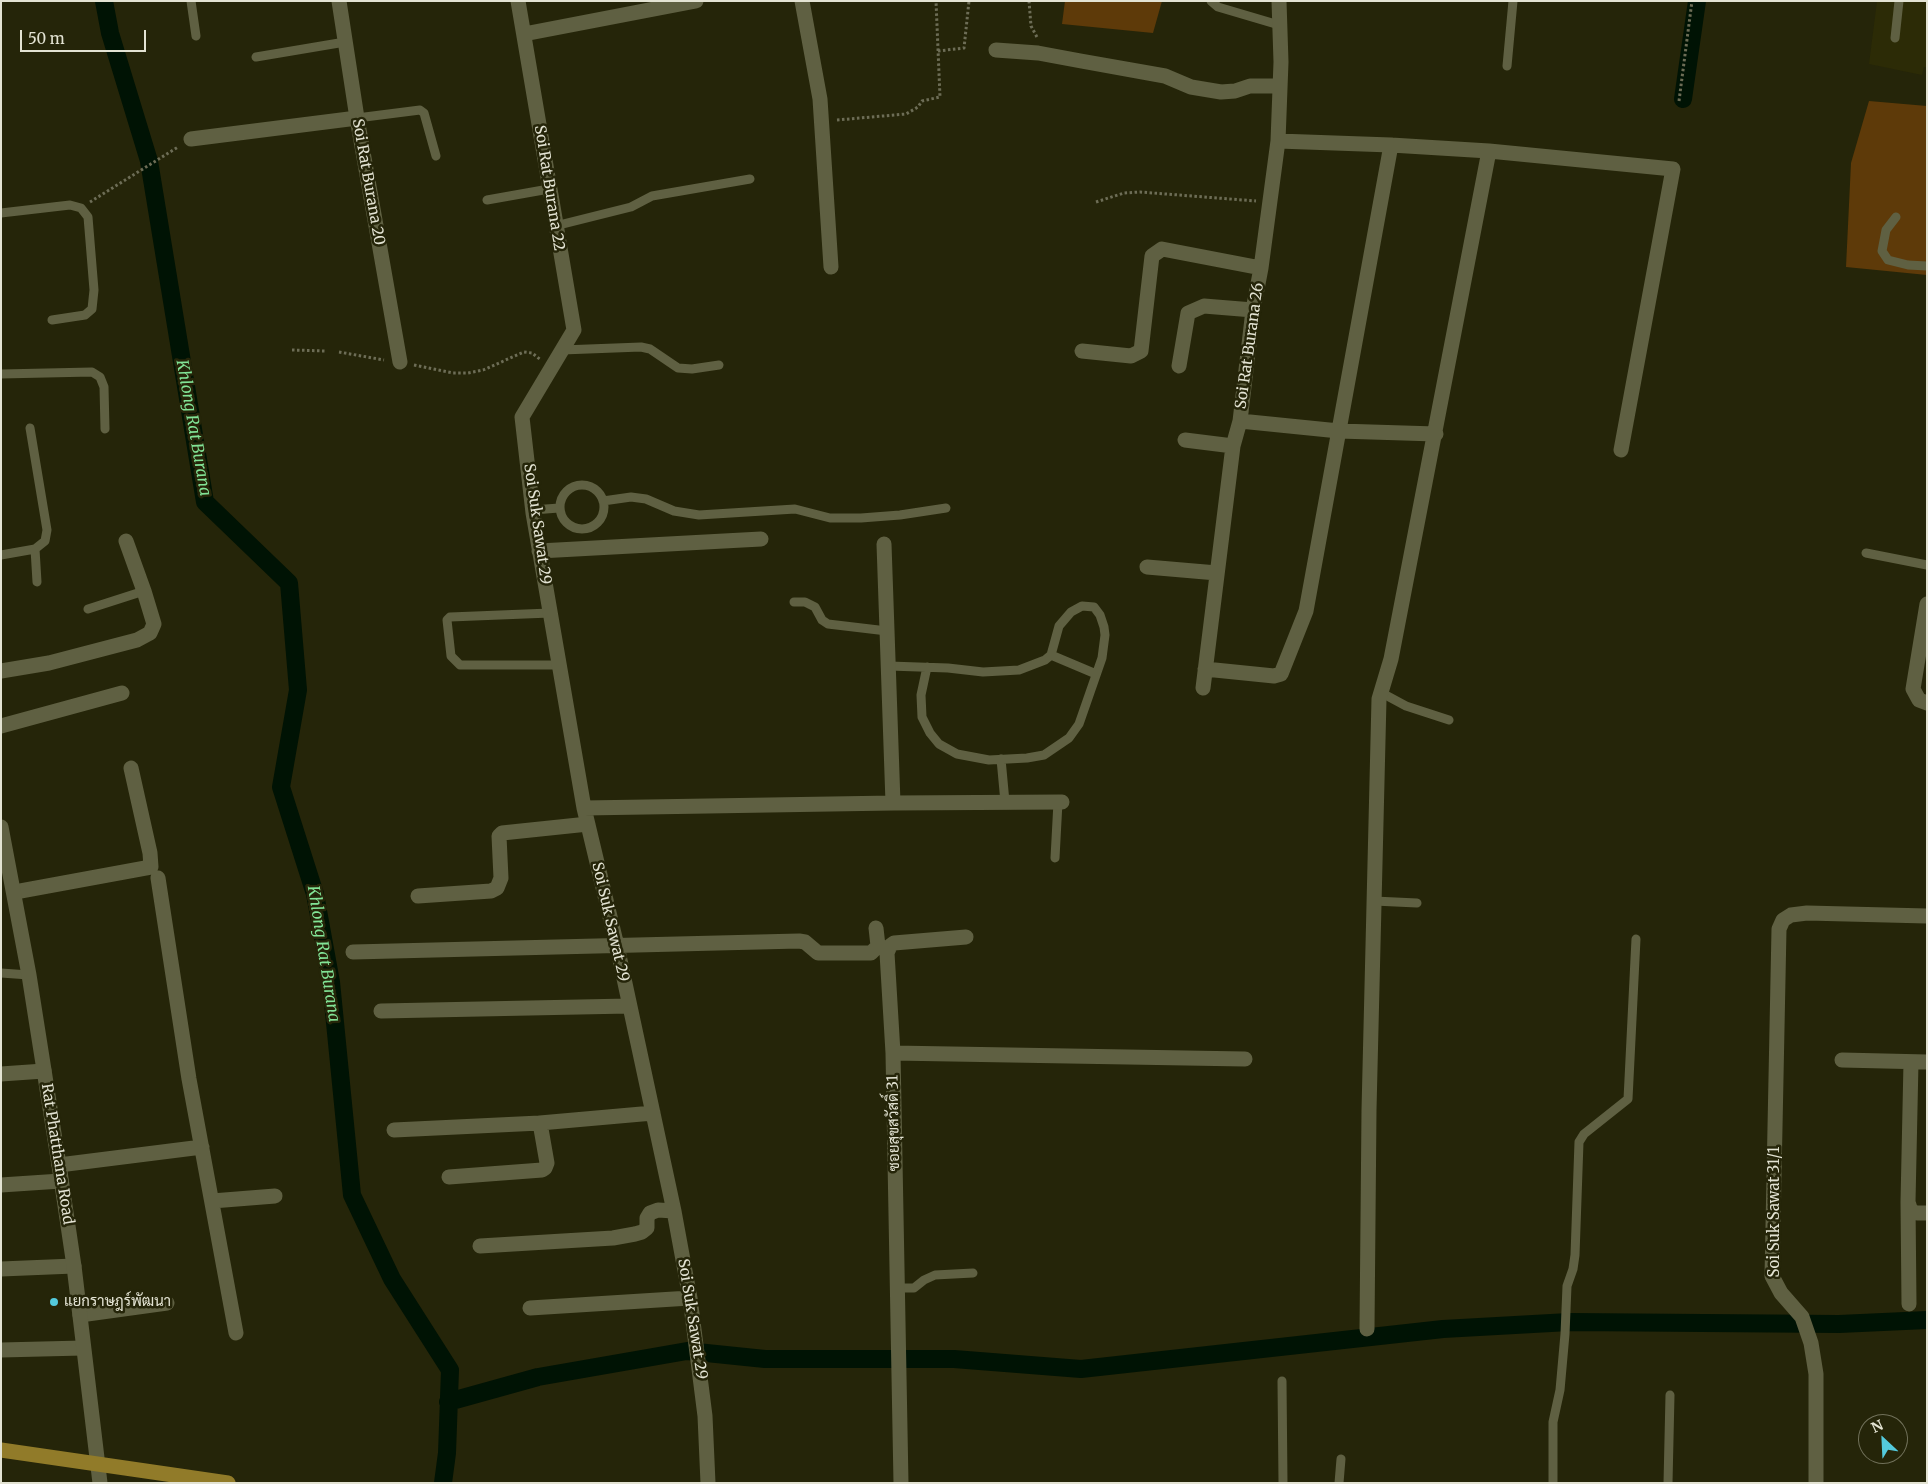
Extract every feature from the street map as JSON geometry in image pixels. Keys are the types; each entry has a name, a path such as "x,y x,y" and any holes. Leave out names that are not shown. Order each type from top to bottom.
{"main road":[{"path":"1,1450 228,1483"}],"street":[{"name":"Soi Rat Burana 20","path":"339,1 357,118 400,362"},
{"name":"Soi Rat Burana 22","path":"518,1 574,330 551,368"},
{"path":"524,34 696,1"},
{"path":"802,1 820,99 831,267"},
{"name":"Soi Rat Burana 26","path":"1202,688 1233,446 1240,421 1253,310 1261,268 1278,141 1280,86 1279,1"},
{"path":"996,50 1038,54 1165,76 1191,87 1221,92 1235,92 1250,86 1280,86"},
{"path":"187,142 357,118"},
{"path":"1278,141 1489,151 1673,169 1621,450"},
{"path":"1205,669 1274,676 1281,674 1306,611 1391,145"},
{"path":"1367,1329 1369,1110 1380,692 1391,659 1436,434 1489,151"},
{"path":"1082,351 1131,356 1141,350 1152,256 1162,249 1261,268"},
{"path":"1180,366 1188,313 1204,306 1253,310"},
{"name":"Soi Suk Sawat 29","path":"551,368 522,417 533,510 558,665 584,808 617,946 628,1006 674,1211 690,1298 701,1370 708,1483"},
{"path":"1240,421 1339,431 1436,434"},
{"path":"1185,440 1233,446"},
{"path":"539,551 761,539"},
{"path":"1,671 58,660 137,640 150,633 154,624 126,541"},
{"path":"884,544 893,802"},
{"path":"1146,567 1217,573"},
{"path":"1927,604 1913,689 1919,700 1927,702"},
{"path":"1,726 122,694"},
{"path":"15,892 151,866 150,853 131,768"},
{"path":"584,808 893,802 1060,802"},
{"path":"418,896 491,891 497,888 501,878 499,836 502,834 588,824"},
{"name":"Rat Phatthana Road","path":"1,827 15,892 59,1165 74,1266 100,1483"},
{"path":"158,878 182,1035 236,1333"},
{"name":"Soi Suk Sawat 31/1","path":"1816,1483 1816,1374 1811,1343 1802,1317 1781,1293 1772,1276 1779,930 1782,920 1791,915 1807,913 1927,916"},
{"path":"353,952 799,941 804,942 818,953 871,953 878,946 876,928"},
{"name":"ซอยสุขสวัสดิ์ 31","path":"901,1483 893,1053 887,954 890,946 894,943 966,937"},
{"path":"381,1010 628,1006"},
{"path":"893,1053 1245,1059"},
{"path":"1842,1060 1927,1062"},
{"path":"1909,1304 1908,1202 1911,1062"},
{"path":"1,1074 44,1071"},
{"path":"394,1130 540,1123 653,1113"},
{"path":"450,1177 542,1170 545,1168 546,1163 540,1123"},
{"path":"59,1165 202,1147"},
{"path":"1,1186 61,1181"},
{"path":"212,1202 275,1196"},
{"path":"1908,1202 1911,1211 1927,1213"},
{"path":"480,1246 613,1238 642,1232 646,1228 647,1218 650,1213 658,1210 674,1211"},
{"path":"1,1269 74,1266"},
{"path":"530,1308 690,1298"},
{"path":"80,1315 167,1303"},
{"path":"1,1350 83,1348"}],"lane":[{"path":"191,1 196,36"},
{"path":"1211,1 1218,7 1279,25"},
{"path":"1507,66 1513,1"},
{"path":"1895,38 1899,1"},
{"path":"256,57 345,42"},
{"path":"357,118 420,110 424,113 436,156"},
{"path":"555,226 631,207 652,196 750,179"},
{"path":"487,200 549,189"},
{"path":"1,213 70,205 81,208 88,217 94,290 92,308 85,316 52,320"},
{"path":"1896,217 1886,230 1882,251 1888,260 1908,265 1927,266"},
{"path":"562,350 641,347 650,349 678,368 692,369 719,365"},
{"path":"1,374 92,372 100,377 104,387 105,429"},
{"path":"1,555 35,549 46,541 47,530 30,428"},
{"path":"578,485 587,485 595,489 603,501 603,514 598,522 590,527 581,529 572,527 565,521 559,508 563,495 569,489 578,485"},
{"path":"603,501 631,497 646,500 674,511 699,515 795,510 830,518 900,515 946,508"},
{"path":"533,510 559,508"},
{"path":"35,549 37,582"},
{"path":"1866,554 1927,565"},
{"path":"88,609 144,591"},
{"path":"794,602 805,602 815,607 822,620 828,624 887,631"},
{"path":"889,666 927,667 948,668 983,672 1019,670 1035,665 1045,660 1051,654 1059,626 1071,612 1082,606 1094,607 1100,615 1105,635 1102,658 1079,724 1069,738 1044,755 989,760 957,754 939,744 930,733 922,717 921,695 927,667"},
{"path":"550,614 450,617 447,620 452,656 460,665 558,665"},
{"path":"1051,654 1096,674"},
{"path":"1380,692 1406,706 1448,720"},
{"path":"1001,759 1004,802"},
{"path":"1055,858 1060,802"},
{"path":"1374,901 1417,904"},
{"path":"1553,1483 1553,1422 1560,1390 1567,1286 1575,1256 1579,1142 1584,1134 1626,1102 1630,1094 1636,939"},
{"path":"1,973 29,975"},
{"path":"897,1288 914,1288 924,1280 936,1275 973,1273"},
{"path":"1282,1381 1282,1483"},
{"path":"1668,1483 1670,1395"},
{"path":"1339,1483 1341,1458"}],"path":[{"path":"821,121 906,114 918,107 922,101 938,98 941,95 936,1"},
{"path":"938,51 964,48 969,1"},
{"path":"1030,1 1031,26 1038,36 1038,54"},
{"path":"1678,101 1692,1"},
{"path":"81,208 187,142"},
{"path":"1096,202 1124,193 1140,192 1270,202"},
{"path":"292,350 326,351"},
{"path":"338,352 453,373 483,370 524,352 532,353 551,368"}],"shaded area":[{"path":"1065,1 1162,1 1153,33 1062,24"},
{"path":"1877,1 1927,1 1927,67 1924,67 1922,75 1869,64"},
{"path":"1869,101 1927,106 1927,275 1846,267 1851,163"}],"waterway":[{"name":"Khlong Rat Burana","path":"104,1 110,33 149,161 205,502 289,583 298,690 281,787 315,894 331,982 352,1195 392,1279 450,1370 447,1453 443,1483"},
{"path":"1683,99 1697,1"},
{"path":"448,1402 538,1377 687,1351 765,1359 954,1359 1081,1369 1443,1329 1569,1322 1839,1324 1927,1320"}],"place":[{"name":"แยกราษฎร์พัฒนา","path":"54,1302"}]}
